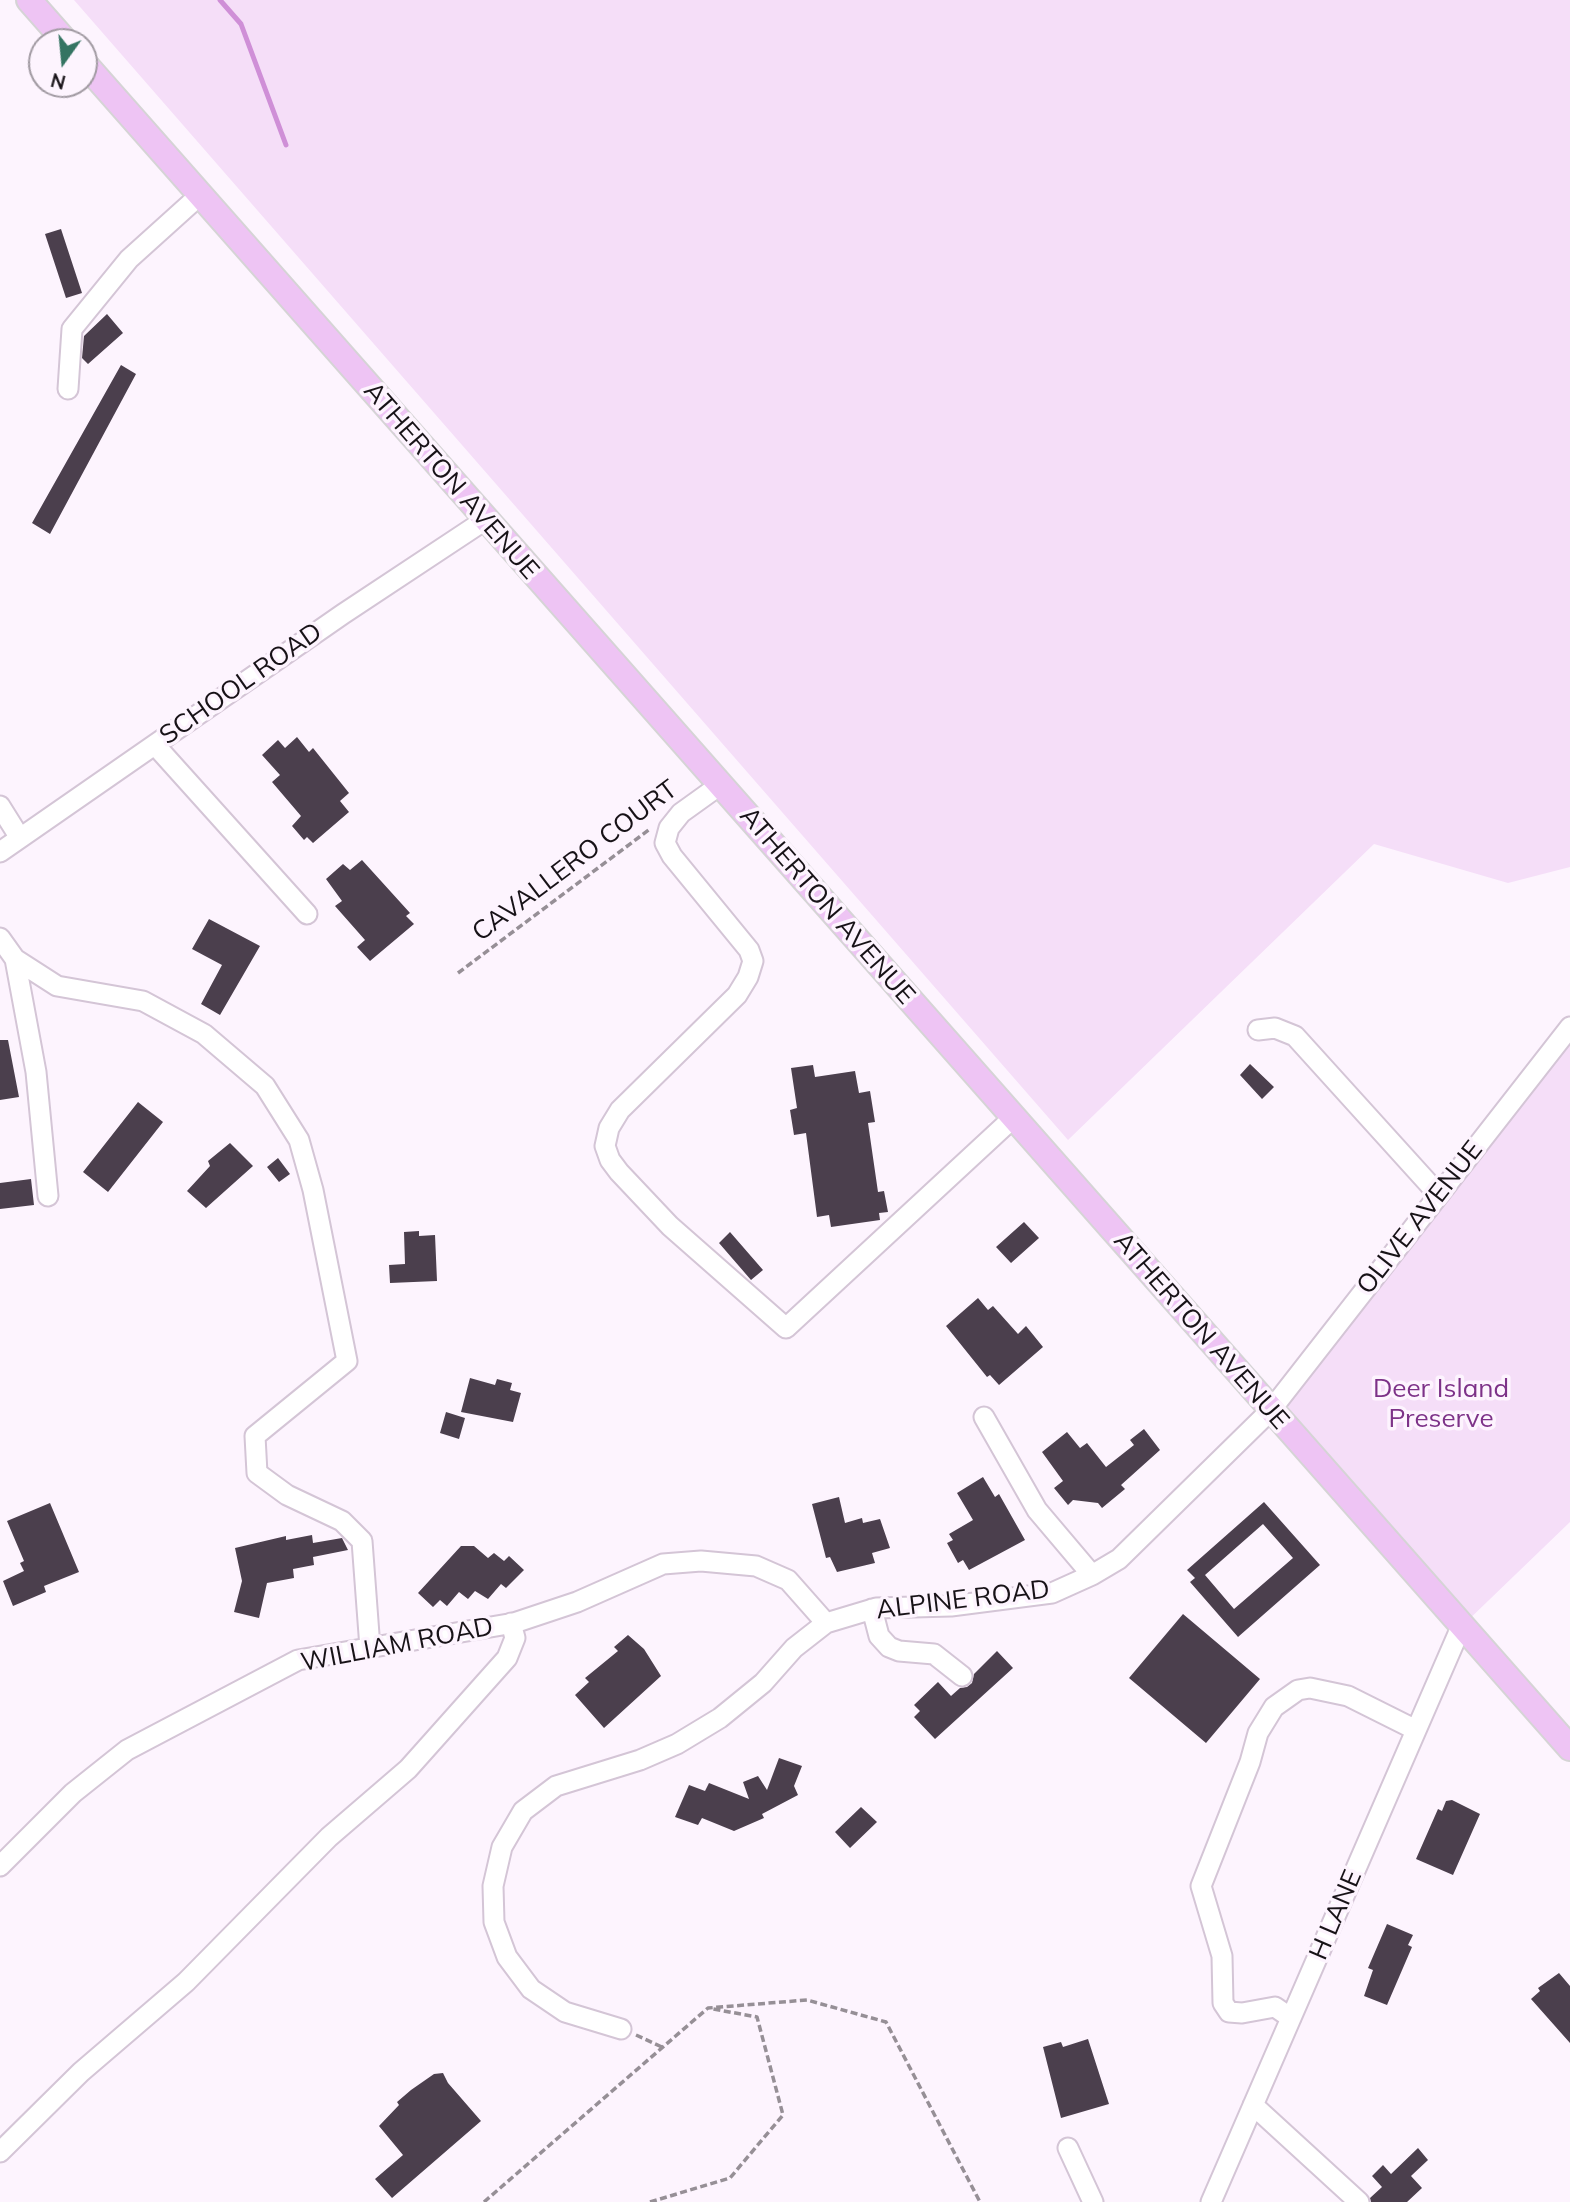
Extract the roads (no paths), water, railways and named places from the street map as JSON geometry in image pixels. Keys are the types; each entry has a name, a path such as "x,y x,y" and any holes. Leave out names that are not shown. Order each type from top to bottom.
{"main road":[{"path":"29,0 54,28"},
{"name":"ATHERTON AVENUE","path":"98,79 1570,1748"}],"street":[{"path":"68,389 72,329 130,259 200,195"},
{"name":"SCHOOL ROAD","path":"0,852 485,520"},
{"path":"155,744 307,914"},
{"path":"720,785 681,813 669,828 665,843 672,856 749,950 753,961 748,978 737,995 620,1110 609,1128 605,1146 610,1160 619,1172 670,1226 786,1328 1013,1118"},
{"path":"0,806 20,838"},
{"path":"0,938 15,959 57,986 143,1001 204,1034 265,1086 299,1140 313,1190 347,1362 256,1436 257,1473 287,1495 342,1521 362,1541 370,1648"},
{"path":"15,959 36,1072 48,1196"},
{"name":"OLIVE AVENUE","path":"1271,1410 1570,1027"},
{"path":"1258,1030 1275,1028 1295,1036 1438,1195"},
{"name":"ALPINE ROAD","path":"621,2029 565,2012 531,1989 507,1957 494,1922 493,1886 502,1847 523,1811 556,1786 640,1760 698,1731 763,1683 794,1648 826,1623 872,1609 951,1606 1052,1593 1092,1575 1119,1559 1271,1410"},
{"path":"984,1417 1037,1510 1092,1575"},
{"name":"WILLIAM ROAD","path":"0,1866 73,1793 127,1750 298,1660 511,1623 577,1602 663,1564 701,1561 757,1566 788,1580 826,1623"},
{"path":"872,1609 879,1636 888,1647 900,1651 934,1654 962,1676"},
{"path":"0,2152 81,2072 186,1982 329,1837 408,1769 507,1658 515,1638 511,1623"},
{"name":"H LANE","path":"1211,2202 1461,1627"},
{"path":"1291,2018 1275,2007 1242,2013 1228,2011 1223,2003 1222,1956 1201,1886 1250,1762 1258,1733 1274,1707 1298,1690 1310,1688 1348,1696 1416,1730"},
{"path":"1253,2105 1359,2202"},
{"path":"1068,2148 1093,2202"}],"waterway":[{"path":"220,0 241,24 286,145"}],"park label":[{"name":"Deer Island Preserve","path":"1441,1404"}]}
